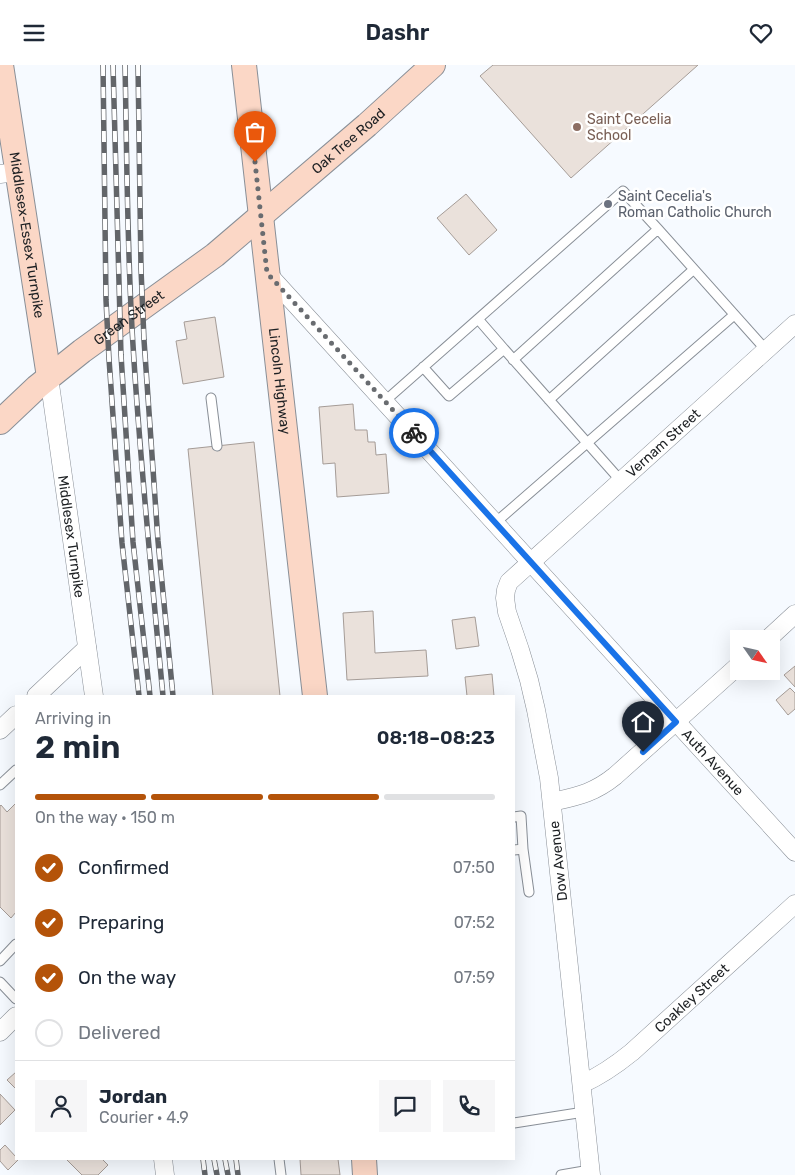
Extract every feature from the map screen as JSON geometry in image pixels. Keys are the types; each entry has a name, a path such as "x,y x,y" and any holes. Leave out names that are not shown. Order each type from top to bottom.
{"street":[{"name":"Middlesex-Essex Turnpike","path":"1,65 8,173 48,377"},
{"name":"Lincoln Highway","path":"244,65 315,695"},
{"name":"Oak Tree Road","path":"261,216 367,125 433,65"},
{"name":"Green Street","path":"0,422 48,377 215,255 261,216"},
{"name":"Auth Avenue","path":"267,273 795,853"},
{"name":"Vernam Street","path":"531,562 795,324"},
{"name":"Middlesex Turnpike","path":"48,377 94,695"},
{"name":"Dow Avenue","path":"531,562 509,582 505,597 507,611 535,703 552,802 590,1173"},
{"path":"778,630 795,614"},
{"path":"37,695 87,647"},
{"path":"552,802 581,795 603,786 730,673"},
{"path":"0,730 15,716"},
{"name":"Coakley Street","path":"582,1084 608,1071 625,1057 795,904"},
{"path":"0,1032 15,1017"},
{"path":"364,1160 366,1175"}],"lane":[{"path":"385,401 623,191 766,350"},
{"path":"513,360 658,229"},
{"path":"549,400 693,270"},
{"path":"495,523 734,315"},
{"path":"478,319 621,481"},
{"path":"423,367 449,396 504,349"},
{"path":"211,398 216,446"},
{"path":"0,785 15,771"},
{"path":"515,817 521,817 528,891"},
{"path":"515,850 524,849"},
{"path":"0,961 15,945"},
{"path":"0,982 15,998"},
{"path":"515,1123 584,1112"},
{"path":"279,1160 281,1175"},
{"path":"561,1175 590,1173"}],"building":[{"name":"Saint Cecelia School","path":"493,65 698,65 571,178 480,76"},
{"path":"466,194 497,230 469,255 437,218"},
{"path":"215,317 224,377 183,384 176,341 187,339 184,322"},
{"path":"353,404 355,430 367,430 368,442 375,442 376,455 386,454 389,493 337,497 335,463 323,464 319,407"},
{"path":"254,442 280,695 213,695 188,449"},
{"path":"373,611 375,653 426,650 428,676 347,680 343,613"},
{"path":"475,617 479,646 456,649 452,620"},
{"path":"795,666 795,687 784,675"},
{"path":"492,674 494,695 467,695 465,677"},
{"path":"790,688 795,693 795,709 788,715 776,700"},
{"path":"15,804 15,913 11,918 0,907 1,805 7,812"},
{"path":"15,1073 15,1088 7,1080"},
{"path":"0,1094 15,1110 0,1125"},
{"path":"5,1145 15,1156 15,1160 18,1160 8,1170 0,1161 0,1150"},
{"path":"67,1160 103,1160 108,1165 98,1175 82,1175"},
{"path":"300,1160 338,1160 340,1175 301,1175"}],"railway":[{"path":"103,65 106,300 109,359 122,543 139,695"},
{"path":"113,65 121,355 133,542 150,695"},
{"path":"125,65 128,240 133,345 163,695"},
{"path":"138,65 144,340 158,541 173,695"},
{"path":"203,1160 205,1175"},
{"path":"214,1160 217,1175"},
{"path":"225,1160 228,1175"},
{"path":"236,1160 238,1175"}],"way so far":[{"path":"255,162 267,273 414,433"}],"place":[{"name":"Saint Cecelia School","path":"577,127"},
{"name":"Saint Cecelia's Roman Catholic Church","path":"608,204"}],"route":[{"path":"414,433 676,722 643,752"}]}
